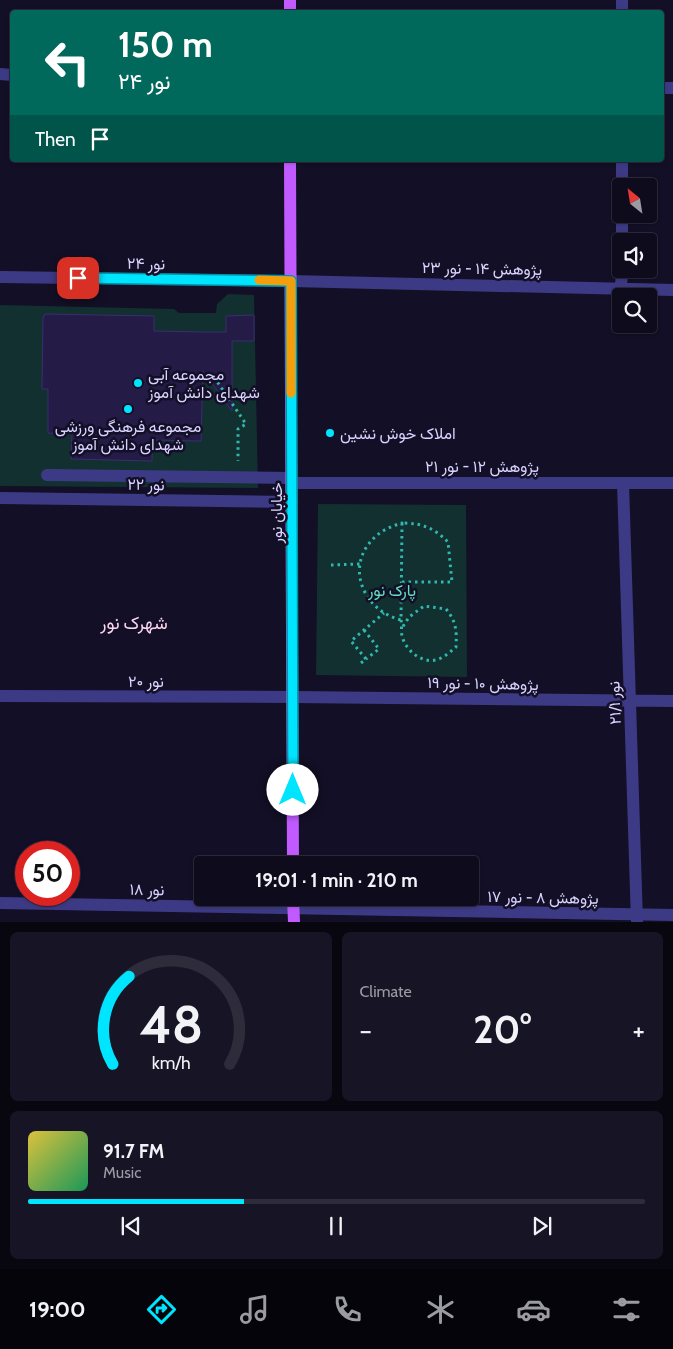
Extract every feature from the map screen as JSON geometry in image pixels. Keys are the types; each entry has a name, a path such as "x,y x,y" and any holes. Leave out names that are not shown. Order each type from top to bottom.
{"main road":[{"name":"خیابان نور","path":"290,162 293,856"},
{"path":"293,906 294,922"}],"street":[{"path":"622,162 622,178"},
{"name":"نور ۲۴","path":"0,278 291,281"},
{"path":"622,278 622,287"},
{"name":"پژوهش ۱۴ - نور ۲۳","path":"291,281 622,287 673,290"},
{"name":"پژوهش ۱۲ - نور ۲۱","path":"47,475 238,477 292,480 673,483"},
{"name":"نور ۲۱/۱","path":"623,483 636,918"},
{"name":"نور ۲۲","path":"0,498 292,502"},
{"name":"نور ۲۰","path":"0,696 293,697"},
{"name":"پژوهش ۱۰ - نور ۱۹","path":"293,697 673,701"},
{"name":"نور ۱۸","path":"0,903 194,903"},
{"name":"پژوهش ۸ - نور ۱۷","path":"362,906 636,918 673,915"}],"path":[{"path":"214,377 246,424 238,429 238,477"},
{"path":"402,523 401,620 402,636 411,652 429,661 439,659 456,646 456,626 446,609 424,606 408,616 402,628"},
{"path":"401,620 389,617 371,603 360,575 360,564 364,551 375,537 402,523 414,523 433,529 448,542 452,582 402,582"},
{"path":"331,565 360,564"},
{"path":"366,659 351,641 384,613"},
{"path":"361,663 379,648 364,630"}],"green space":[{"name":"مجموعه فرهنگی ورزشی شهدای دانش آموز","path":"228,294 254,295 258,488 0,486 0,305 174,309 179,313 216,313 217,304"},
{"name":"پارک نور","path":"318,504 466,505 467,677 316,675"}],"building":[{"name":"مجموعه آبی شهدای دانش آموز","path":"45,314 154,316 154,331 203,332 226,332 226,316 254,315 254,341 232,341 232,411 203,371 201,441 152,440 152,461 71,459 72,434 48,433 48,389 42,389 43,318"}],"slow traffic":[{"path":"259,280 291,281 291,393"}],"place":[{"name":"مجموعه آبی شهدای دانش آموز","path":"138,383"},
{"name":"مجموعه فرهنگی ورزشی شهدای دانش آموز","path":"128,409"},
{"name":"املاک خوش نشین","path":"330,433"}],"district":[{"name":"شهرک نور","path":"134,623"}],"route":[{"path":"78,278 291,281 293,790"}]}
